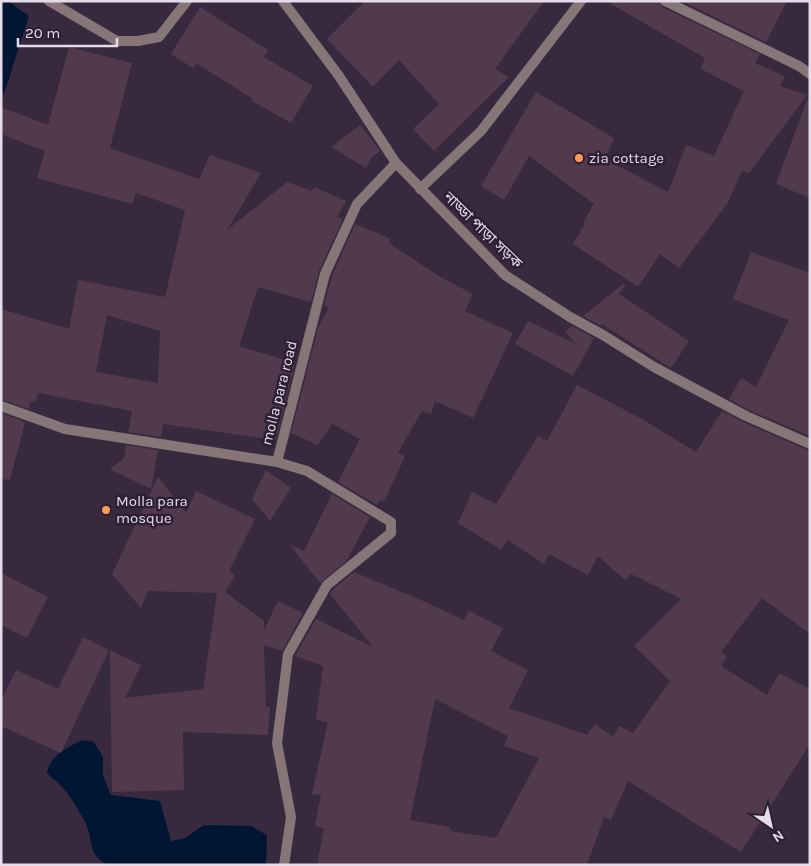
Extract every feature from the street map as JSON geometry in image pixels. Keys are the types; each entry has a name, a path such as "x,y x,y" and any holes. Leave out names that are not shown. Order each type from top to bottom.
{"street":[{"path":"49,1 117,41 138,41 159,37 187,1"},
{"name":"নাড্ডা পাড়া সড়ক","path":"283,1 339,76 396,162 505,275 570,317 654,367 746,416 810,444"},
{"path":"420,189 481,131 581,1"},
{"path":"665,1 799,66 810,74"},
{"name":"molla para road","path":"1,406 65,429 278,462 325,274 357,204 396,162"},
{"path":"278,462 307,471 391,522 391,533 327,585 288,654 276,743 291,817 284,865"}],"water":[{"path":"1,1 8,1 29,16 4,94 1,94"},
{"path":"82,740 94,742 103,757 103,776 111,795 160,801 171,841 185,838 204,825 251,826 267,835 266,865 108,865 101,861 93,851 88,828 74,803 59,784 47,773 55,757"}],"building":[{"path":"365,1 544,1 495,69 509,77 434,151 413,129 439,104 399,60 373,87 327,39"},
{"path":"606,1 658,1 662,7 760,54 755,63 785,76 780,86 807,95 749,173 742,171 727,204 679,268 660,254 638,287 573,244 594,204 529,156 504,200 481,186 536,92 614,138 605,159 668,192 686,145 714,156 744,91 701,69 705,58"},
{"path":"681,1 787,1 766,42"},
{"path":"200,7 268,50 264,57 313,86 291,123 252,101 253,99 196,63 193,68 171,54"},
{"path":"69,47 132,63 110,148 199,179 210,155 261,173 227,230 287,182 312,191 314,187 346,201 337,217 343,219 319,271 311,302 258,287 239,346 295,363 276,440 163,424 161,437 128,432 132,411 38,393 35,402 31,401 29,409 1,399 1,309 69,329 78,280 165,297 185,210 136,193 132,204 37,178 45,151 1,134 1,107 48,125","holes":["107,315 160,331 158,383 96,372"]},
{"path":"807,100 810,101 810,198 776,184"},
{"path":"360,125 380,151 371,158 366,168 331,147"},
{"path":"355,224 391,239 389,243 442,278 473,294 465,311 513,333 473,418 435,401 431,414 422,411 398,453 405,456 384,502 380,500 377,505 338,482 360,439 332,424 318,445 291,433 318,328 329,307 324,306 332,276"},
{"path":"751,252 810,273 810,436 749,410 729,399 741,378 756,387 789,320 733,299"},
{"path":"623,284 625,285 619,294 689,341 671,368 602,324 601,326 583,316"},
{"path":"528,321 576,344 565,331 572,326 594,338 573,376 515,344"},
{"path":"577,385 642,419 696,452 722,411 810,451 810,634 762,598 721,652 727,656 721,666 767,695 779,673 810,689 810,744 741,852 628,781 611,820 604,817 587,865 317,865 324,828 315,826 321,795 312,794 328,722 316,720 323,666 295,656 316,619 373,647 330,594 332,590 354,572 464,620 469,611 503,628 491,651 528,670 509,708 587,735 595,724 613,737 619,726 633,733 670,681 634,646 681,599 631,574 625,580 598,556 588,575 549,554 544,564 508,540 501,550 458,523 472,492 496,504 538,436 547,441","holes":["435,699 508,736 504,746 539,758 496,838 450,831 450,827 410,820"]},
{"path":"1,413 25,422 10,480 1,479"},
{"path":"126,445 158,450 151,489 110,469 124,458"},
{"path":"266,470 291,488 270,521 252,499"},
{"path":"158,477 186,513 196,491 255,519 229,571 235,576 225,592 264,621 264,630 278,601 303,613 282,651 264,645 266,707 270,707 268,735 183,732 184,790 112,792 110,650 141,665 125,698 203,689 217,593 148,591 141,608 112,574"},
{"path":"332,494 370,517 347,560 320,583 290,545 304,551"},
{"path":"1,573 48,597 27,638 1,625"},
{"path":"83,637 109,650 61,753 1,726 1,701 16,670 58,689"}],"place":[{"name":"zia cottage","path":"579,158"},
{"name":"Molla para mosque","path":"106,510"}]}
